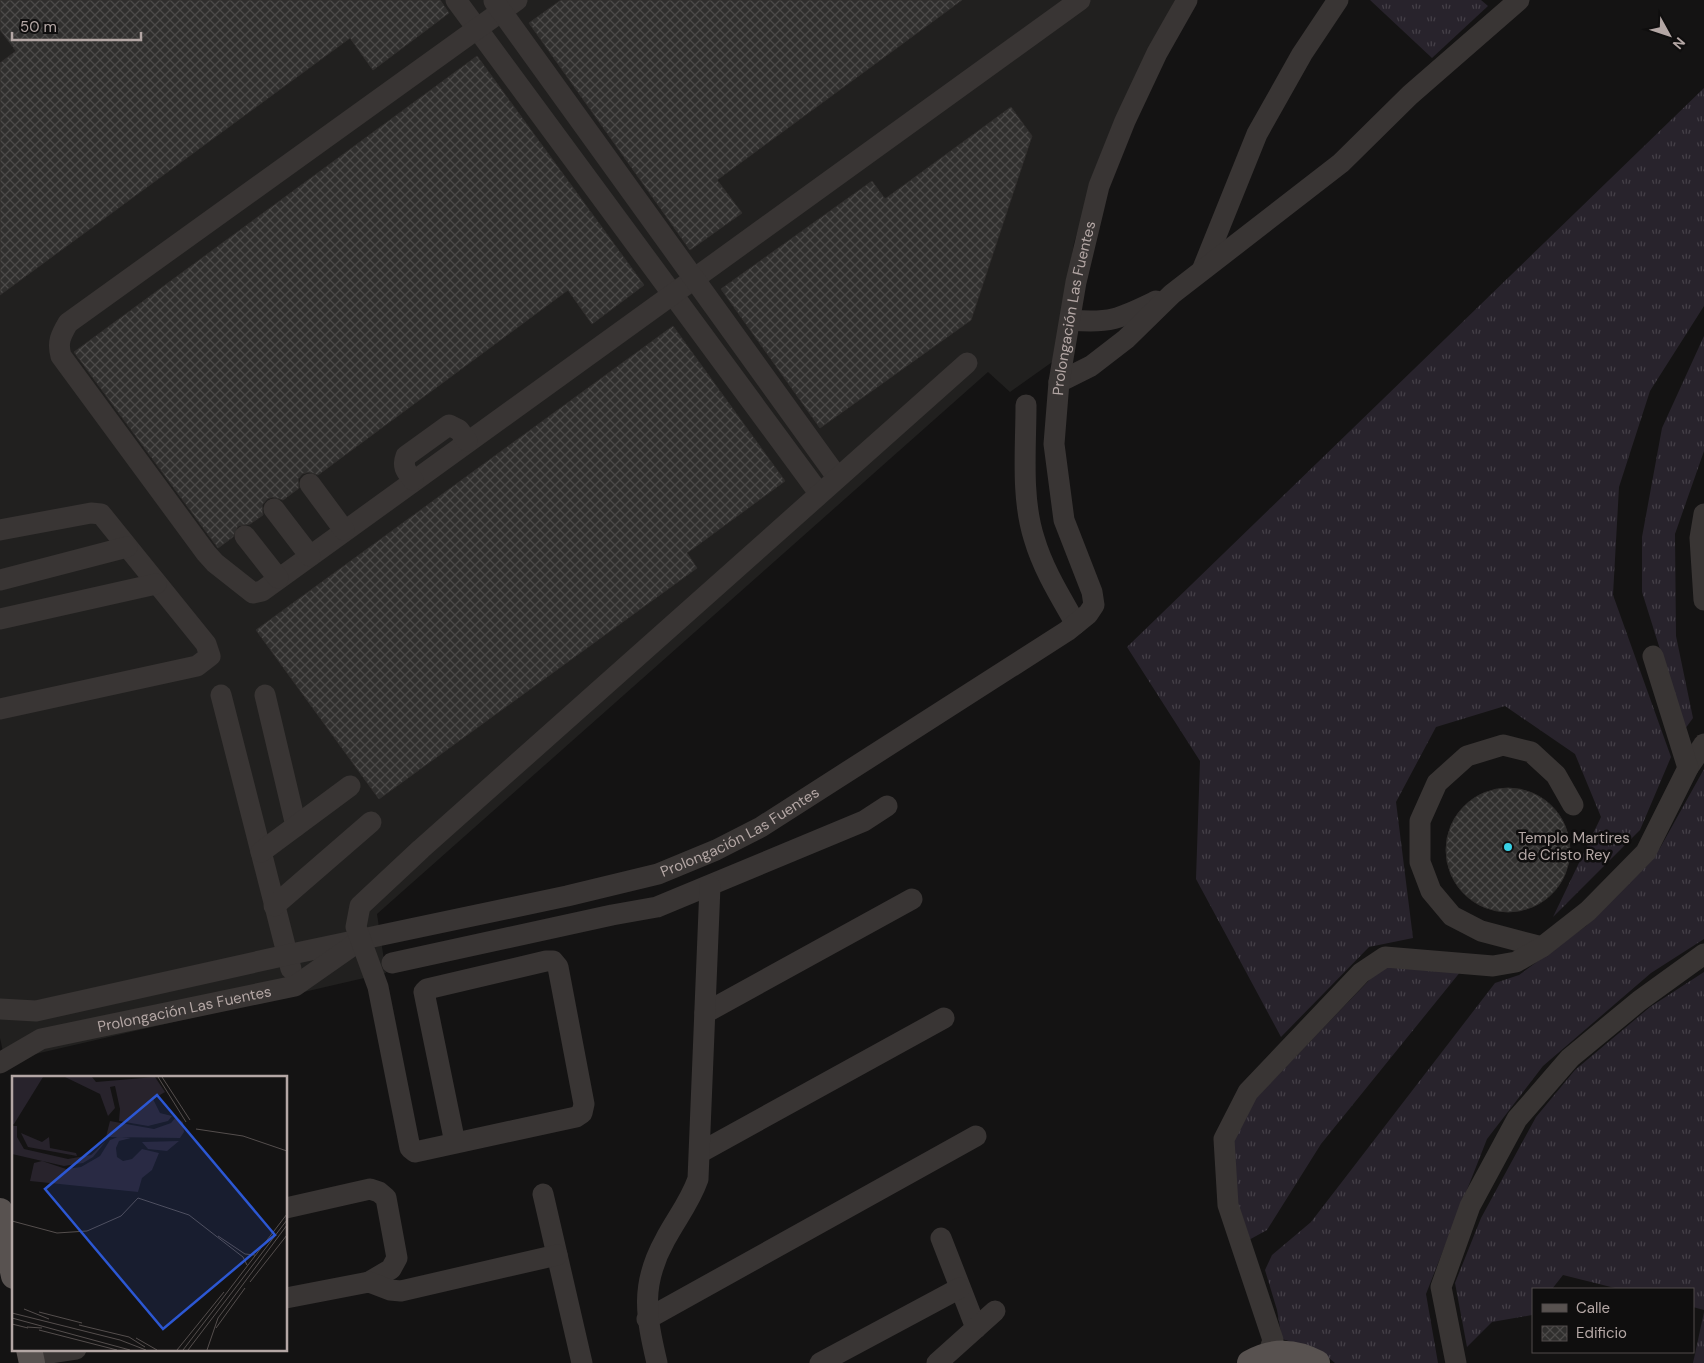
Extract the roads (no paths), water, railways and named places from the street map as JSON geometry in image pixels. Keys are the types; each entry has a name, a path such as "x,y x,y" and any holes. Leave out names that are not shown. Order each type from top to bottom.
{"main road":[{"path":"0,1211 12,1267"},
{"path":"1259,1359 1287,1353 1305,1356 1317,1363"}],"street":[{"path":"456,0 819,493"},
{"path":"837,478 693,278 504,4 477,29 68,323 60,336 58,346 61,356 206,553 253,593 262,591 413,480 672,293 693,278 1080,0"},
{"name":"Prolongación Las Fuentes","path":"0,1009 36,1011 287,955 567,896 658,874 716,850 761,827 1076,624 1088,614 1094,605 1092,592 1064,520 1054,444 1060,382 1082,253 1099,186 1125,121 1157,53 1187,0"},
{"path":"1204,268 1257,134 1302,54 1338,0"},
{"path":"1060,382 1091,366 1126,339 1172,294 1341,163 1410,95 1519,0"},
{"path":"1071,320 1097,322 1117,320 1172,294"},
{"path":"454,1142 424,992 427,989 553,961 558,967 584,1109 576,1117 454,1142 418,1153 411,1150 378,987 356,927 360,906 819,493 967,363"},
{"path":"1026,405 1026,474 1029,514 1034,537 1045,569 1076,624"},
{"path":"310,484 344,530"},
{"path":"274,509 310,556"},
{"path":"0,530 96,513 105,517 156,584 210,649 210,656 204,663 0,710"},
{"path":"1704,514 1700,538 1704,600"},
{"path":"246,536 278,578"},
{"path":"0,580 128,546"},
{"path":"0,619 156,584"},
{"path":"1653,656 1688,768"},
{"path":"221,696 295,986"},
{"path":"266,696 296,826"},
{"path":"1259,1359 1273,1340 1228,1205 1224,1139 1248,1092 1361,973 1385,957 1493,966 1516,962 1542,947 1588,911 1646,852 1688,768 1704,744"},
{"path":"1542,947 1481,932 1452,916 1431,892 1420,862 1420,821 1437,783 1467,756 1503,745 1531,752 1556,775 1573,805"},
{"path":"261,852 350,786"},
{"path":"392,963 612,915 657,908 864,821 887,806"},
{"path":"274,906 371,822"},
{"path":"657,1363 647,1319 646,1292 664,1240 693,1195 698,1179 710,886"},
{"path":"705,1013 912,899"},
{"name":"Prolongación Las Fuentes","path":"0,1063 41,1039 295,986 361,939"},
{"path":"1456,1363 1441,1287 1470,1206 1517,1119 1570,1058 1639,1000 1704,954"},
{"path":"700,1152 944,1018"},
{"path":"647,1319 976,1136"},
{"path":"288,1208 370,1189 379,1192 386,1198 397,1258 391,1269 369,1282 288,1298"},
{"path":"542,1194 582,1363"},
{"path":"941,1238 976,1328"},
{"path":"369,1282 390,1290 400,1291 556,1255"},
{"path":"820,1363 960,1288"},
{"path":"937,1363 995,1311"},
{"path":"31,1356 70,1350"}],"place":[{"name":"Templo Martires de Cristo Rey","path":"1508,847"}]}
